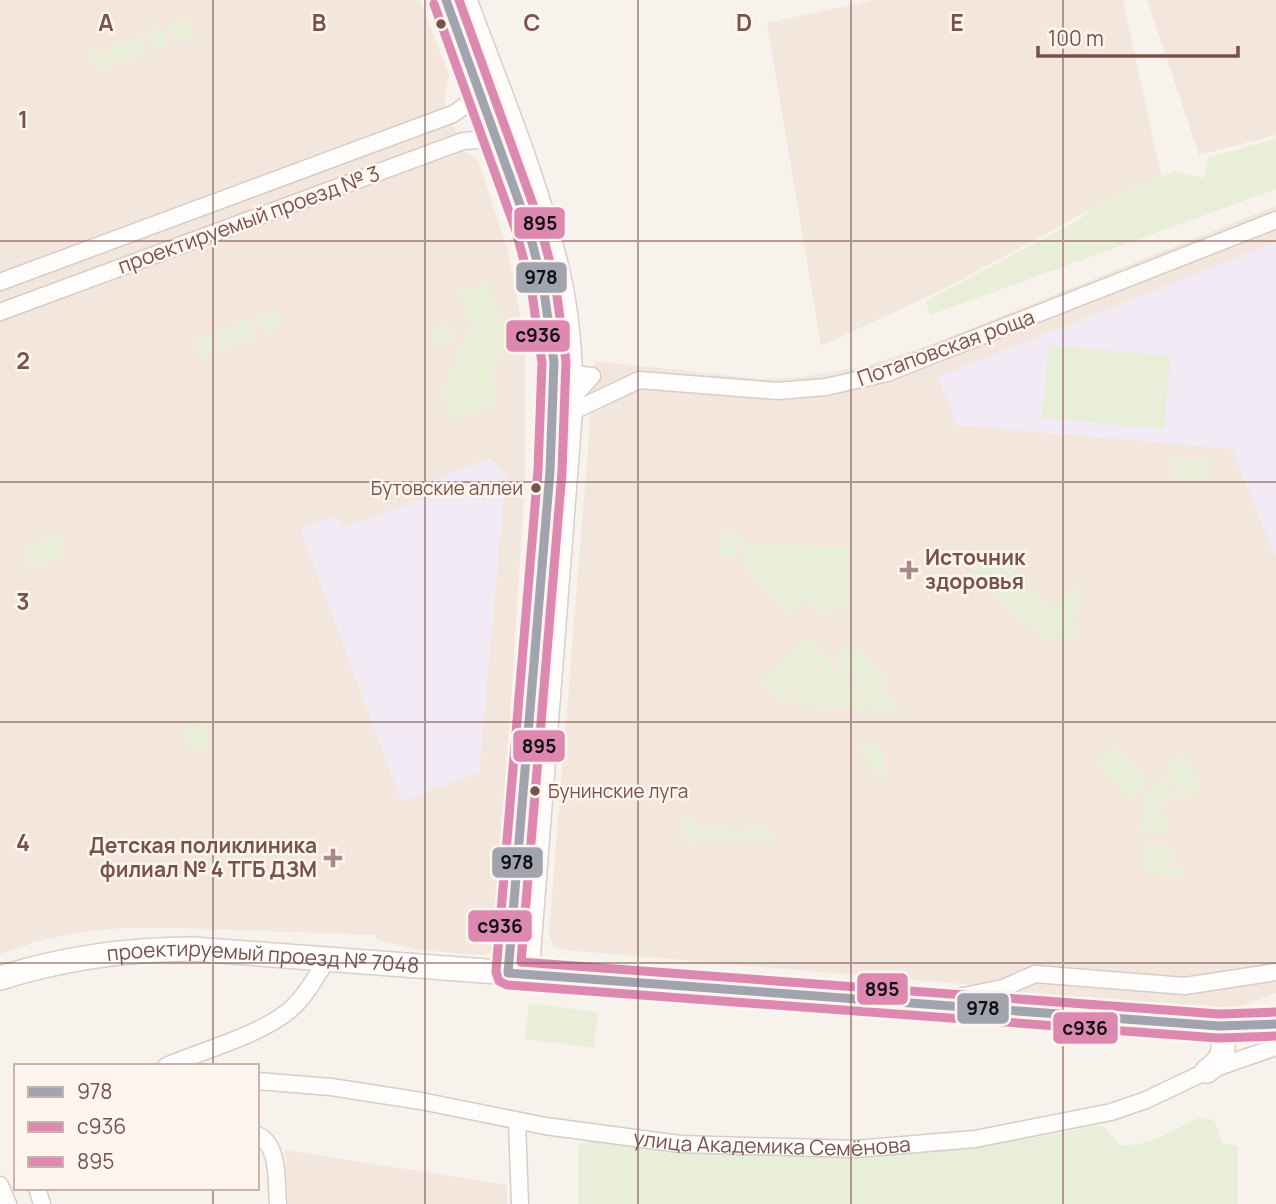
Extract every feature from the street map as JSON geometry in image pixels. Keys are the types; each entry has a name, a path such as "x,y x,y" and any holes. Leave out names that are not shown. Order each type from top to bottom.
{"main road":[{"path":"446,0 500,144 535,253 562,373"},
{"path":"464,0 549,240 565,310 562,373 550,471 518,974"},
{"name":"проектируемый проезд № 7048","path":"0,978 67,960 146,949 193,949 908,1003"},
{"path":"908,1003 1219,1026 1276,1024"},
{"path":"1207,1071 1220,1062 1223,1055 1225,1044 1219,1026"}],"street":[{"name":"проектируемый проезд № 3","path":"0,282 453,114 472,101 476,80"},
{"name":"проектируемый проезд № 3","path":"0,312 463,141 489,139 500,144"},
{"name":"Потаповская роща","path":"562,373 592,376 546,424 639,380 778,391 853,383 925,360 1276,220"},
{"path":"171,1064 272,1023 292,1008 327,960"},
{"path":"908,1003 985,993 1035,974 1185,986 1276,972"},
{"name":"улица Академика Семёнова","path":"259,1081 331,1087 421,1101 517,1121 680,1144 855,1149 975,1139 1054,1125 1146,1100 1207,1071 1276,1047"},
{"path":"517,1121 520,1204"},
{"path":"262,1138 273,1150 278,1204"},
{"path":"0,1185 8,1204"}],"shaded area":[{"name":"Бунинские луга","path":"0,0 420,0 449,75 444,99 463,151 478,160 508,252 525,342 525,481 497,924 502,932 500,945 490,953 484,955 417,950 376,939 376,935 121,928 38,941 0,954"},
{"path":"875,0 1123,0 1162,180 1093,208 944,289 821,346 767,23"},
{"path":"1147,0 1276,0 1276,135 1199,155"},
{"path":"1276,206 1276,993 1227,1012 1033,996 986,986 564,950 553,946 549,933 595,361 760,379 802,377 867,366 932,344"},
{"path":"1276,242 1276,559 1232,449 957,425 938,377"},
{"path":"491,458 506,475 479,773 401,801 300,529 337,515 343,528 439,492 435,479"},
{"path":"285,1150 507,1185 507,1204 288,1204"}],"green space":[{"path":"188,17 195,36 174,43 167,25"},
{"path":"161,27 168,46 153,51 146,33"},
{"path":"141,35 148,53 117,64 111,46"},
{"path":"106,48 113,66 97,72 90,54"},
{"path":"1276,139 1276,189 930,315 926,301 1077,221 1107,198 1175,171 1203,178 1209,157"},
{"path":"487,282 508,336 490,376 497,399 493,405 452,421 441,393 471,326 459,292"},
{"path":"276,310 283,328 263,335 256,317"},
{"path":"249,319 256,338 221,351 214,333"},
{"path":"438,324 446,324 453,331 453,339 446,346 438,346 431,339 431,331"},
{"path":"210,334 216,353 201,359 194,340"},
{"path":"1049,345 1170,356 1164,429 1042,418"},
{"path":"1173,457 1210,460 1208,480 1171,477"},
{"path":"720,532 741,533 739,556 718,555"},
{"path":"62,534 65,542 58,546 62,557 30,569 23,549"},
{"path":"744,542 849,548 848,614 838,605 825,618 806,599 791,614 743,566"},
{"path":"972,560 1012,563 1017,569 1014,572 1049,610 1079,583 1078,615 1066,626 1078,627 1078,640 1047,639 1032,623 1026,628 989,587 981,595 972,584"},
{"path":"806,637 828,659 783,704 761,682"},
{"path":"850,643 887,680 871,696 834,659"},
{"path":"829,661 869,700 882,688 897,703 895,706 902,713 798,705 792,698"},
{"path":"203,720 212,744 192,752 183,727"},
{"path":"867,742 875,743 883,750 884,783 854,745 866,745"},
{"path":"1118,745 1149,782 1128,800 1097,763"},
{"path":"1188,754 1202,791 1180,799 1166,762"},
{"path":"1165,777 1174,800 1159,806 1168,826 1167,834 1141,832 1143,794"},
{"path":"684,818 698,819 699,828 733,829 733,839 698,838 697,844 690,844 683,836"},
{"path":"759,825 764,826 779,841 738,840 739,829 759,830"},
{"path":"1146,843 1169,845 1184,877 1143,873"},
{"path":"529,1003 598,1012 594,1048 525,1039"},
{"path":"1198,1118 1214,1120 1222,1143 1238,1146 1238,1204 578,1204 578,1145 592,1140 718,1154 844,1156 969,1147 1094,1126 1104,1127 1120,1145 1140,1144"}],"transit line":[{"name":"978","path":"446,0 527,224 543,284 554,362 550,471 508,973 1219,1026 1276,1024"},
{"name":"895","path":"459,0 539,221 555,282 566,361 562,472 521,962 1219,1014 1276,1012"},
{"name":"с936","path":"434,4 515,228 531,286 542,363 538,470 496,972 499,981 507,985 1218,1038 1276,1036"}],"place":[{"name":"Бутовские аллеи","path":"536,488"},
{"name":"Источник здоровья","path":"909,570"},
{"name":"Бунинские луга","path":"535,791"},
{"name":"Детская поликлиника филиал № 4 ТГБ ДЗМ","path":"333,858"}]}
